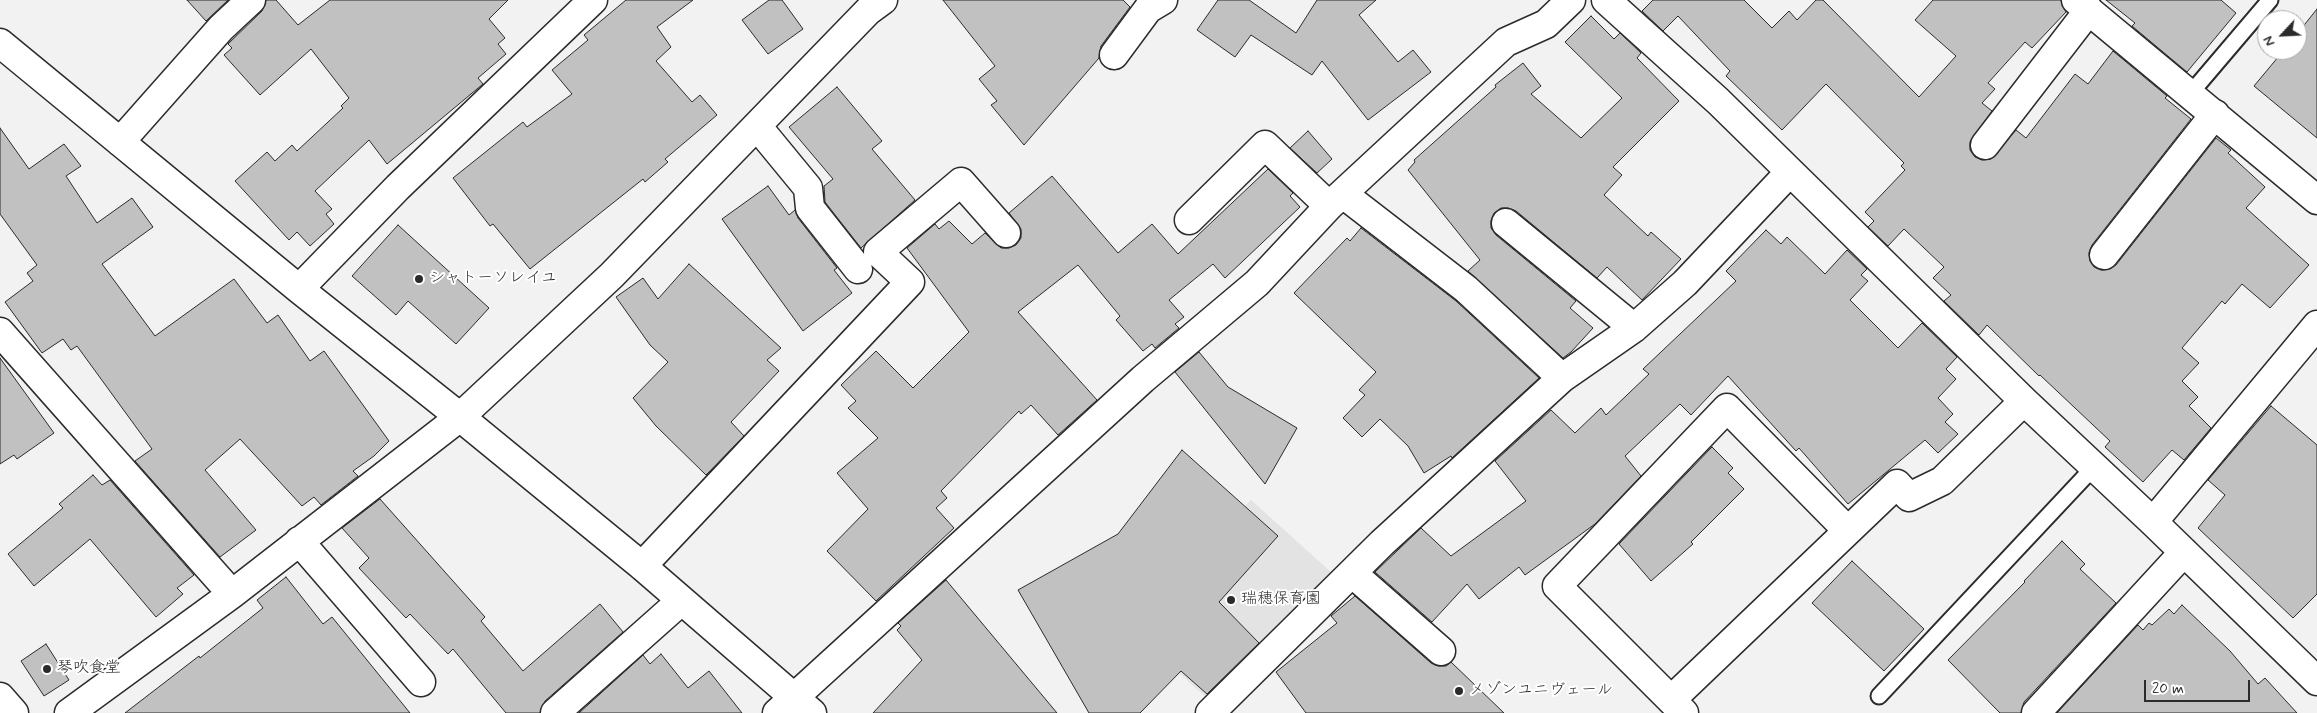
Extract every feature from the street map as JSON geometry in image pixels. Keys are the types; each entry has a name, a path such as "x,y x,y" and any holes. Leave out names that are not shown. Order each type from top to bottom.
{"street":[{"path":"120,142 221,28 251,0"},
{"path":"299,290 398,187 593,0"},
{"path":"69,713 232,594 460,417 612,275 868,11 883,0"},
{"path":"1114,55 1148,9 1163,0"},
{"path":"0,43 299,290 460,417 642,566 681,600 794,708 1143,378 1257,283 1336,200 1506,42 1546,24 1571,0"},
{"path":"1606,0 1718,101 1789,173 2093,468 2153,522 2317,681"},
{"path":"1986,146 2082,5 2317,200"},
{"path":"2104,254 2215,114"},
{"path":"757,126 808,188 810,208 858,269"},
{"path":"1189,220 1265,145 1336,200 1466,289 1562,378"},
{"path":"1210,713 1352,572 1562,378 1634,328 1686,283 1789,173"},
{"path":"642,566 910,282 878,252 961,182 1006,233"},
{"path":"1506,222 1634,328"},
{"path":"2153,522 2317,325"},
{"path":"0,332 232,594"},
{"path":"1847,530 1727,408 1557,586 1677,706 1847,530 1897,484 1909,496 1942,482 2024,401"},
{"path":"299,541 421,682"},
{"path":"2036,713 2184,552"},
{"path":"1352,572 1441,651"},
{"path":"555,713 681,600"},
{"path":"0,696 14,713"}],"lane":[{"path":"2190,94 2270,0"},
{"path":"1880,696 2093,468"}],"shaded area":[{"name":"瑞穂保育園","path":"1251,500 1332,573 1211,702 1129,627"}],"building":[{"path":"187,0 228,0 206,21"},
{"path":"266,0 276,0 298,25 330,0 508,0 489,19 505,38 498,44 506,54 478,78 483,84 387,164 369,140 315,191 332,209 326,214 334,224 310,246 297,232 289,240 235,181 267,152 275,161 292,145 297,151 343,108 341,106 349,98 311,49 260,95 224,55 232,48 228,44 262,11"},
{"path":"626,0 693,0 657,27 671,47 656,61 692,102 700,95 717,115 665,159 668,162 645,182 643,179 530,269 493,224 490,226 453,178 523,122 527,127 572,94 552,70 588,40 584,35"},
{"path":"769,0 782,0 803,29 768,54 742,20"},
{"path":"943,0 1123,0 1130,7 1101,46 1099,58 1024,145 991,105 997,101 979,79 995,66"},
{"path":"1218,0 1249,0 1296,33 1317,0 1376,0 1359,15 1398,62 1413,50 1431,72 1368,120 1322,61 1312,75 1251,35 1235,57 1197,30"},
{"path":"1653,0 1744,0 1772,28 1789,11 1797,20 1816,0 1823,0 1919,97 1956,56 1915,20 1933,0 2061,0 2066,12 2032,48 2025,42 1988,83 1995,89 1982,103 1992,111 1970,142 1970,150 1975,157 1982,160 1991,159 2016,130 2026,138 2075,74 2088,84 2113,51 2167,96 2165,98 2191,119 2092,245 2089,253 2090,261 2094,267 2102,270 2110,269 2116,265 2216,138 2231,150 2228,153 2265,187 2246,208 2309,265 2270,308 2242,284 2225,304 2222,301 2182,348 2199,363 2182,381 2198,397 2189,406 2211,428 2184,460 2172,450 2143,482 2105,447 2110,441 1987,325 1979,335 1944,301 1951,295 1933,278 1944,267 1904,229 1888,246 1868,227 1874,221 1865,212 1905,170 1901,166 1904,163 1826,84 1782,130 1726,76 1730,71 1678,16 1663,31 1642,11"},
{"path":"2106,0 2221,0 2236,13 2187,72 2132,26 2135,23"},
{"path":"2317,9 2317,138 2254,86 2276,60 2307,60 2307,22"},
{"path":"1591,16 1614,39 1620,33 1641,53 1637,58 1679,101 1613,167 1622,175 1604,195 1648,236 1651,232 1681,259 1642,300 1607,267 1597,278 1516,211 1501,208 1494,213 1491,228 1496,235 1576,301 1570,308 1593,328 1563,358 1468,271 1480,260 1408,170 1415,162 1414,160 1496,87 1495,85 1523,63 1541,86 1531,94 1581,138 1622,98 1565,42"},
{"path":"837,87 882,141 872,149 915,200 861,248 825,202 824,186 833,179 789,127"},
{"path":"0,128 29,169 64,144 81,166 66,176 97,223 132,198 153,227 102,264 155,336 234,279 267,323 278,315 310,361 324,351 389,441 374,456 353,471 358,476 321,505 314,497 302,506 240,439 205,470 256,530 220,557 135,461 152,449 77,346 71,350 63,339 42,353 5,302 33,281 27,273 37,265 0,214"},
{"path":"1308,131 1332,159 1317,173 1290,148"},
{"path":"1268,169 1293,193 1290,196 1300,207 1225,278 1213,264 1169,300 1184,317 1175,324 1179,328 1155,348 1152,344 1143,351 1116,320 1120,316 1078,265 1018,312 1097,400 1058,435 1031,405 1021,414 1019,411 941,491 947,498 936,508 954,528 876,601 827,551 868,509 837,473 878,438 848,408 856,401 841,385 876,351 913,388 969,332 907,248 935,224 939,229 949,221 972,244 985,233 1001,248 1009,248 1016,245 1021,238 1021,229 1009,213 1052,176 1118,253 1152,224 1178,254"},
{"path":"768,186 789,215 795,210 798,218 837,268 834,270 852,293 803,331 722,219"},
{"name":"シャトーソレイユ","path":"398,225 489,308 456,344 408,301 396,315 352,276"},
{"path":"1361,228 1456,301 1539,378 1452,458 1451,456 1424,473 1408,446 1380,419 1362,437 1343,418 1365,395 1359,390 1376,372 1294,293 1347,238 1350,241"},
{"path":"1766,230 1781,244 1787,237 1825,274 1847,250 1867,269 1861,275 1868,281 1850,300 1898,348 1922,323 1957,357 1946,369 1956,379 1938,398 1953,414 1945,422 1958,434 1938,453 1925,440 1848,504 1799,448 1796,451 1728,376 1691,415 1680,404 1625,456 1641,476 1595,524 1525,575 1519,567 1479,599 1467,584 1432,622 1375,572 1421,528 1451,556 1526,501 1495,461 1551,410 1575,433 1601,408 1606,415 1649,374 1643,369 1736,281 1726,271"},
{"path":"689,264 781,348 767,360 779,371 731,422 744,436 706,475 656,426 633,398 668,362 650,345 616,297 643,278 658,299"},
{"path":"1199,352 1228,387 1297,428 1265,484 1175,372"},
{"path":"0,358 54,433 17,459 14,455 0,464"},
{"path":"2271,406 2317,445 2317,594 2293,618 2198,528 2225,495 2208,480"},
{"path":"1712,447 1733,468 1728,473 1744,489 1691,542 1693,544 1651,581 1619,544"},
{"path":"1182,450 1278,536 1219,602 1259,643 1207,694 1181,671 1140,713 1089,713 1018,590 1118,534"},
{"path":"93,475 102,485 110,480 194,575 177,588 183,594 156,617 90,539 34,586 8,554 63,508 59,504"},
{"path":"380,499 485,617 481,621 523,671 600,604 623,632 545,701 540,713 506,713 453,649 448,654 410,614 406,618 359,568 369,558 342,528"},
{"path":"2062,541 2085,564 2080,569 2116,603 2024,702 2021,713 2000,713 1948,660 2025,582"},
{"path":"1852,561 1924,629 1884,671 1812,603"},
{"path":"286,577 323,624 332,617 410,713 125,713 199,656 200,658 263,608 257,600"},
{"path":"946,580 1057,713 873,713 922,660 897,630 901,626 898,623"},
{"path":"1355,596 1431,663 1438,666 1446,666 1451,662 1504,713 1306,713 1276,672 1337,623 1331,616"},
{"path":"2182,605 2230,651 2258,684 2265,678 2297,713 2057,713 2138,625 2143,630 2149,623 2152,625 2169,609 2174,614"},
{"path":"46,644 69,680 44,696 21,661"},
{"path":"661,654 688,688 709,671 742,713 579,713 643,655 650,664"}],"place":[{"name":"シャトーソレイユ","path":"419,279"},
{"name":"瑞穂保育園","path":"1231,600"},
{"name":"琴吹食堂","path":"47,669"},
{"name":"メゾンユニヴェール","path":"1459,691"}]}
